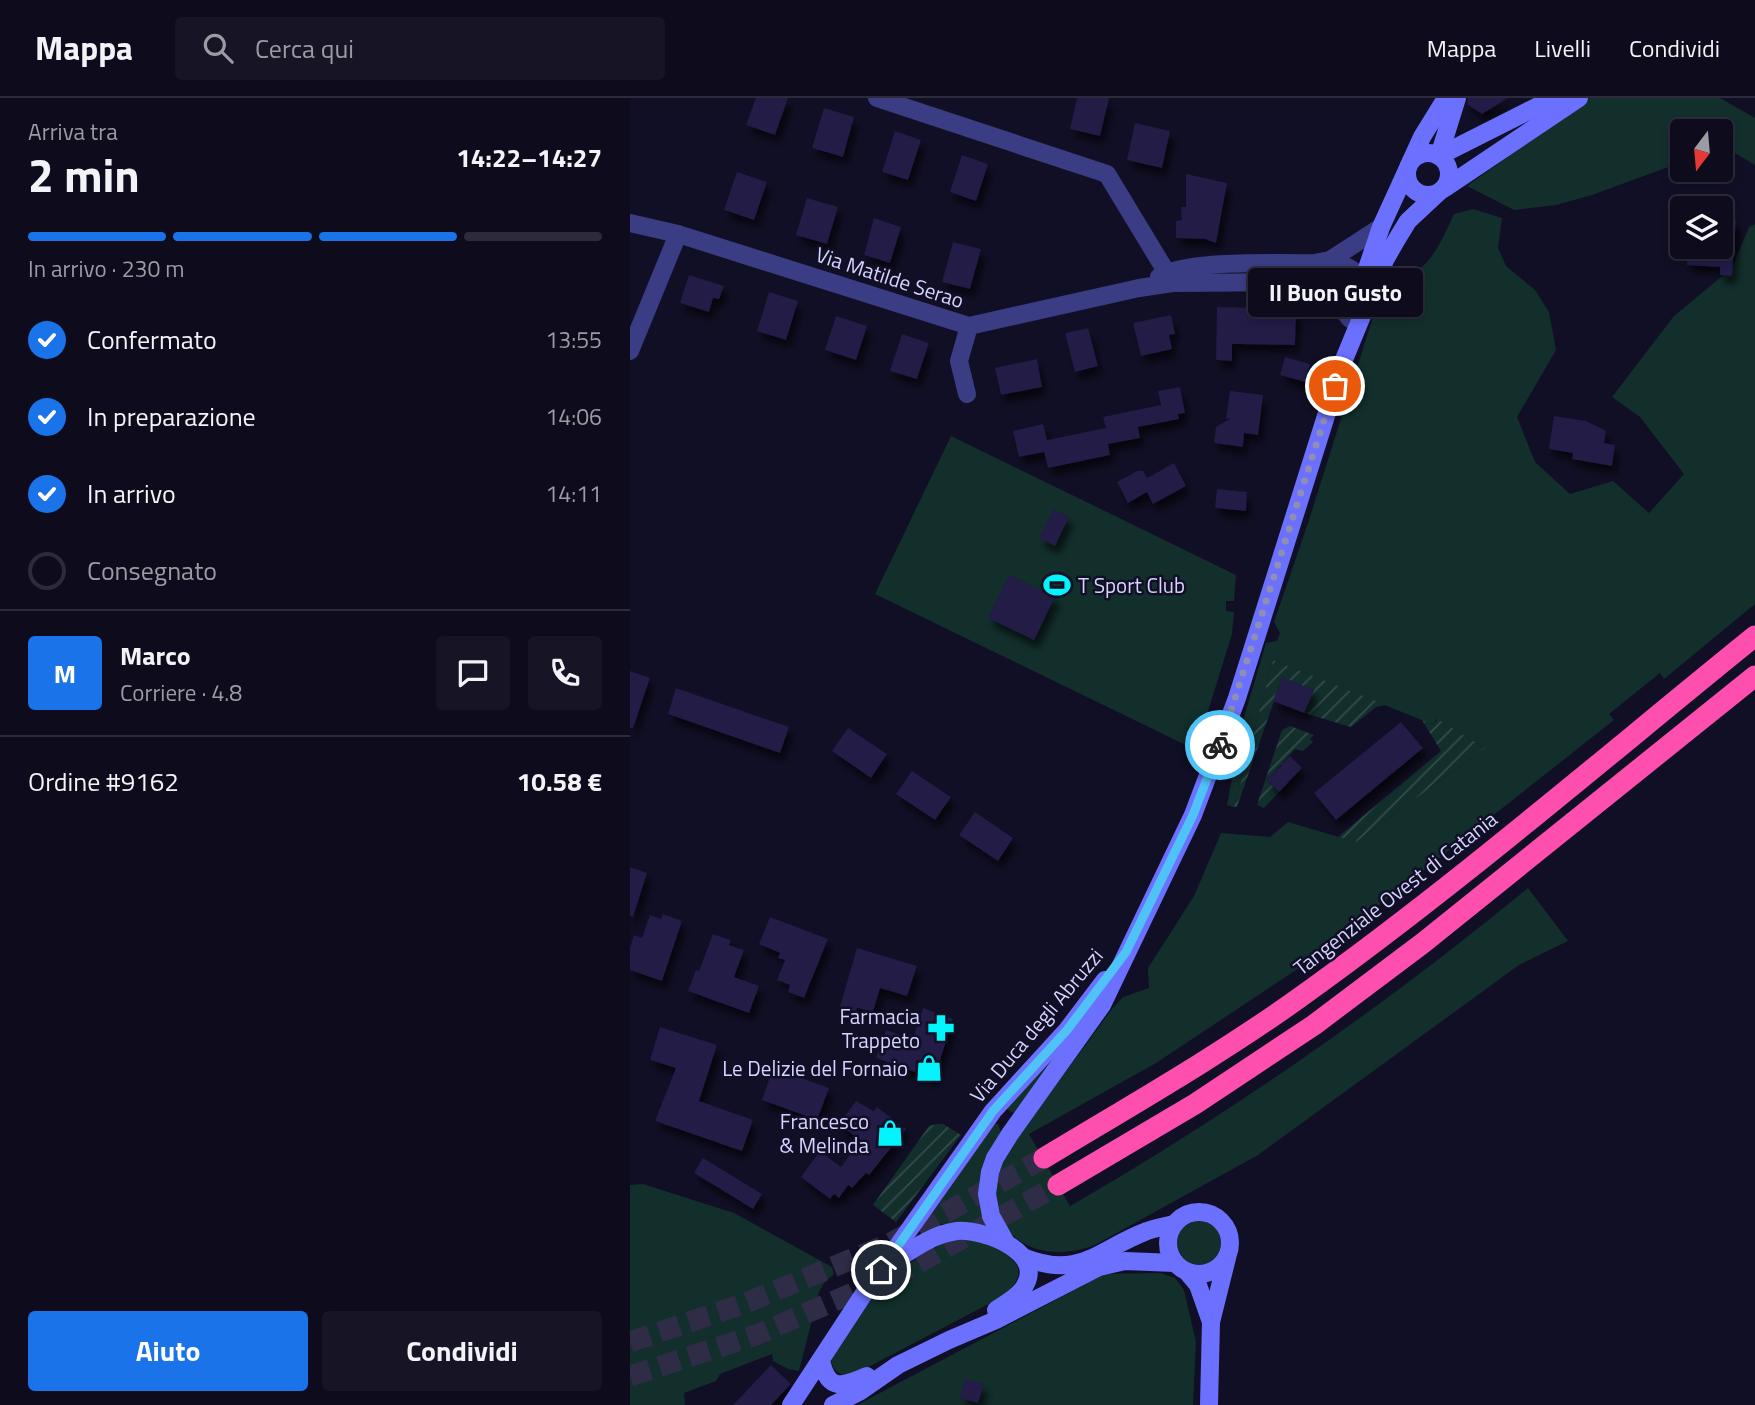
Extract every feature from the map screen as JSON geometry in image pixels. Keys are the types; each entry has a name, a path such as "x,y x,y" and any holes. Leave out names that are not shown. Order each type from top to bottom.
{"highway":[{"name":"Tangenziale Ovest di Catania","path":"1044,1158 1298,999 1406,919 1755,636"},
{"path":"1058,1185 1195,1104 1314,1025 1423,943 1755,676"}],"main road":[{"path":"1209,1405 1211,1322 1230,1250 1230,1236 1217,1217 1194,1212 1174,1224 1147,1232 1092,1259 1070,1266 1050,1265 1023,1257 1005,1241 988,1206 988,1183 995,1158 1010,1134 1102,1005 1193,815 1237,698 1365,293 1381,227 1422,137 1446,98"},
{"path":"1439,156 1457,98"},
{"path":"1439,156 1450,176 1441,190 1424,195 1416,191 1408,179 1409,165 1423,153 1439,156 1554,98"},
{"path":"1343,362 1350,319 1380,273 1408,221 1441,190 1578,98"},
{"path":"1450,120 1461,135 1473,139"},
{"name":"Via Duca degli Abruzzi","path":"791,1405 881,1270 993,1111 1067,1030 1126,952"},
{"path":"1174,1224 1168,1237 1168,1246 1182,1268 1198,1285 1211,1322"},
{"path":"881,1270 918,1245 948,1233 976,1232 1005,1241"},
{"path":"949,1340 1023,1289 1027,1271 1023,1257"},
{"path":"821,1360 827,1378 842,1386 898,1365 996,1320 1099,1267 1125,1261 1182,1268 1201,1275 1218,1268 1227,1258"},
{"path":"833,1405 859,1392 898,1365"}],"street":[{"path":"877,98 1107,173 1169,278"},
{"name":"Via Matilde Serao","path":"630,223 678,234 969,326 1139,288 1196,266 1314,263 1330,260 1381,227"},
{"path":"630,351 678,234"},
{"path":"1330,260 1352,269 1359,275 1365,293"},
{"name":"Via Matilde Serao","path":"1169,278 1306,282 1315,286 1338,287 1365,293"},
{"path":"1315,286 1331,295 1350,319"},
{"path":"967,394 959,361 969,326"}],"green space":[{"path":"1590,98 1720,98 1755,118 1755,165 1733,152 1733,119 1670,119 1670,166 1592,195 1556,205 1514,210 1467,186"},
{"path":"1473,209 1502,218 1498,248 1506,266 1535,290 1549,312 1556,350 1517,417 1535,462 1570,494 1613,481 1649,513 1684,474 1640,417 1612,397 1674,316 1732,268 1749,227 1755,224 1755,604 1664,679 1660,673 1609,714 1614,720 1305,964 1156,1063 1029,1134 1070,1206 1190,1134 1306,1056 1474,932 1528,888 1568,941 1519,965 1258,1155 1095,1245 1060,1252 1043,1251 1028,1246 1015,1237 1005,1225 998,1209 997,1180 1006,1153 1112,1009 1123,997 1149,988 1148,968 1194,896 1221,833 1270,837 1288,822 1356,842 1485,748 1436,719 1434,725 1273,660 1234,807 1227,805 1242,724 1266,643 1277,641 1280,633 1274,622 1386,276 1410,274 1420,268 1438,246 1454,214"},
{"name":"T Sport Club","path":"951,436 1236,575 1234,601 1226,601 1226,611 1234,612 1232,634 1196,750 875,594"},
{"path":"1273,660 1386,705 1376,707 1351,727 1304,713 1313,690 1282,678 1237,807 1234,807"},
{"path":"1437,719 1485,748 1356,842 1338,837 1441,751 1422,720 1434,725"},
{"path":"1290,726 1314,735 1310,739 1313,742 1303,751 1295,749 1267,780 1279,792 1264,808 1257,805 1282,730"},
{"path":"1071,1034 1016,1113 1006,1108"},
{"path":"943,1124 961,1135 896,1222 873,1205 929,1126"},
{"path":"992,1124 998,1124 1001,1132 984,1224 925,1223"},
{"path":"643,1184 734,1213 832,1267 834,1274 819,1292 799,1371 773,1361 772,1354 720,1374 716,1381 684,1393 685,1405 630,1405 630,1185"},
{"path":"1199,1221 1214,1228 1221,1243 1214,1258 1199,1265 1184,1258 1177,1243 1184,1228"},
{"path":"969,1238 1004,1252 1017,1266 1018,1275 1002,1297 853,1375 837,1372 831,1357 879,1281 947,1241"},
{"path":"1160,1273 1175,1278 1184,1290 1196,1342 1193,1405 857,1405 1105,1274"}],"building":[{"path":"756,98 788,98 775,135 746,125"},
{"path":"1077,98 1109,98 1100,136 1070,129"},
{"path":"1468,98 1508,98 1482,114 1467,104"},
{"path":"824,108 854,117 843,157 812,148"},
{"path":"1135,123 1170,131 1162,168 1127,160"},
{"path":"895,131 921,140 908,180 882,172"},
{"path":"962,155 988,164 976,201 950,192"},
{"path":"737,172 767,182 754,220 724,210"},
{"path":"1186,174 1227,183 1216,243 1205,239 1176,238 1176,221 1182,220 1181,207 1186,207"},
{"path":"807,198 838,207 827,244 796,235"},
{"path":"874,218 901,227 890,263 864,255"},
{"path":"1733,219 1736,219 1732,276 1720,275 1720,267 1687,265 1687,259 1733,259"},
{"path":"953,242 981,249 970,289 942,282"},
{"path":"689,275 724,286 719,299 713,298 709,312 680,303"},
{"path":"769,292 798,301 786,340 757,331"},
{"path":"1217,307 1296,309 1295,345 1232,344 1232,361 1216,360"},
{"path":"1171,315 1175,334 1169,335 1172,349 1141,356 1133,323"},
{"path":"836,316 867,326 856,360 825,350"},
{"path":"1088,328 1098,366 1075,372 1065,333"},
{"path":"902,334 929,343 917,379 890,371"},
{"path":"1285,357 1310,364 1305,382 1280,375"},
{"path":"1037,359 1042,387 1001,395 995,368"},
{"path":"1180,387 1185,413 1178,414 1179,419 1138,427 1140,438 1108,444 1110,455 1048,468 1044,452 1019,457 1013,431 1043,424 1047,440 1106,428 1103,417 1161,405 1158,391"},
{"path":"1230,391 1263,395 1258,435 1244,433 1243,447 1214,443 1216,427 1231,418 1226,419"},
{"path":"1554,416 1586,421 1606,431 1604,443 1615,445 1612,466 1572,459 1573,453 1549,449"},
{"path":"1174,463 1186,486 1153,504 1147,492 1128,503 1117,482 1137,471 1143,471 1147,478"},
{"path":"1217,489 1247,492 1246,511 1215,508"},
{"path":"1054,509 1069,517 1055,546 1039,538"},
{"path":"1009,575 1055,597 1034,640 988,618"},
{"path":"630,671 650,678 633,728 630,728"},
{"path":"1282,677 1314,690 1304,713 1273,701"},
{"path":"676,688 789,727 780,753 668,714"},
{"path":"1401,722 1423,748 1336,820 1314,793"},
{"path":"848,728 887,754 871,778 832,751"},
{"path":"1290,756 1302,768 1279,792 1267,780"},
{"path":"912,771 951,797 935,820 896,794"},
{"path":"975,812 1013,838 998,861 959,835"},
{"path":"630,867 647,873 633,917 630,916"},
{"path":"663,914 682,921 662,981 630,970 630,948 634,935 642,938 650,915 661,919"},
{"path":"770,917 828,939 804,998 788,992 790,985 777,980 785,960 778,958 780,953 759,944"},
{"path":"713,934 731,940 729,945 744,950 734,977 759,986 749,1013 688,991"},
{"path":"857,948 917,966 907,996 880,988 873,1012 857,1008 855,1014 839,1010"},
{"path":"923,1008 953,1019 934,1079 876,1058 886,1030 908,1038 910,1034 914,1035"},
{"path":"660,1027 717,1045 699,1101 753,1120 742,1151 655,1121 676,1068 650,1060"},
{"path":"773,1068 829,1088 817,1120 762,1100"},
{"path":"856,1101 874,1111 877,1107 906,1129 869,1175 866,1173 852,1188 848,1185 839,1198 834,1194 830,1199 801,1177 820,1151 841,1167 860,1140 839,1124"},
{"path":"703,1158 762,1194 753,1209 694,1173"},
{"path":"771,1365 791,1384 771,1405 733,1405"},
{"path":"965,1379 984,1384 978,1403 960,1398"}],"tunnel":[{"path":"630,1342 743,1304 891,1243 1044,1158"},
{"path":"630,1376 756,1335 906,1270 1058,1185"}],"way so far":[{"path":"1220,745 1335,386"}],"place":[{"name":"Il Buon Gusto","path":"1335,386"},
{"name":"T Sport Club","path":"1057,585"},
{"name":"Farmacia Trappeto","path":"941,1028"},
{"name":"Le Delizie del Fornaio","path":"929,1068"},
{"name":"Francesco & Melinda","path":"890,1133"}],"route":[{"path":"881,1270 993,1111 1067,1030 1126,952 1193,815 1220,745"}]}
